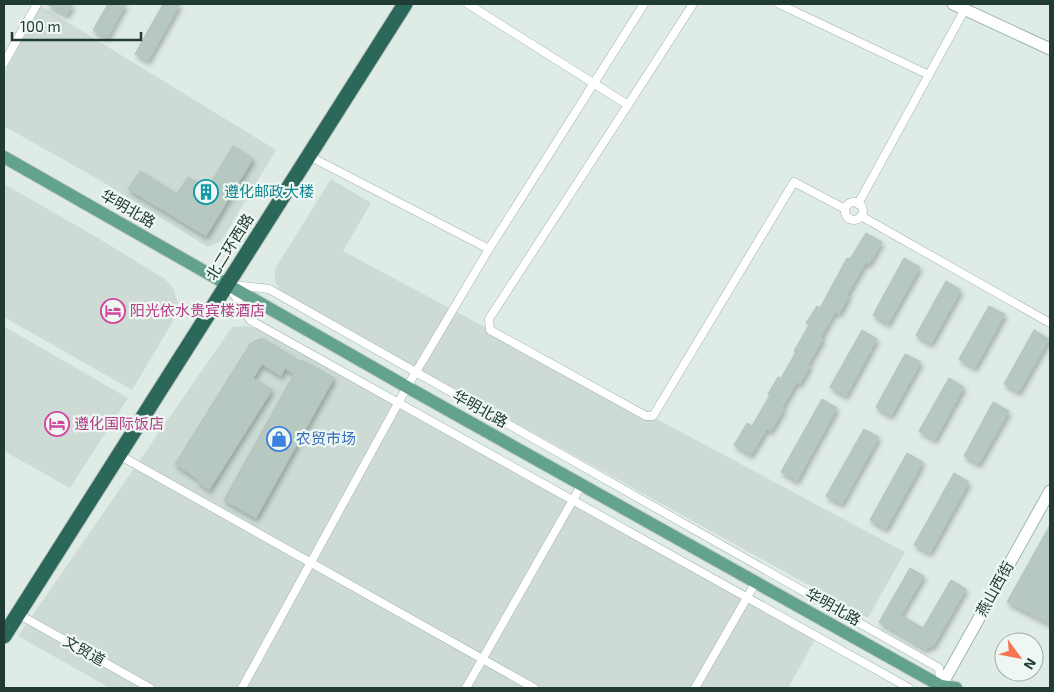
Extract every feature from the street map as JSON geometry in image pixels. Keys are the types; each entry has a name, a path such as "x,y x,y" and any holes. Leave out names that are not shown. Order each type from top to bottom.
{"highway":[{"name":"北二环西路","path":"4,636 406,4"}],"main road":[{"name":"华明北路","path":"4,156 406,387 756,582 940,688 956,688"}],"street":[{"path":"4,63 37,4"},
{"path":"468,4 628,105"},
{"path":"242,688 406,387 489,249 644,4"},
{"path":"693,4 489,319 490,330 646,416 654,416 794,182 845,209 849,218 854,220 861,216"},
{"path":"779,4 929,76"},
{"path":"953,4 1050,49"},
{"path":"858,204 965,9"},
{"path":"309,156 489,249"},
{"path":"845,209 850,203 858,204 862,210 861,216"},
{"path":"861,216 1050,323"},
{"path":"227,285 269,289 939,668 940,688"},
{"path":"227,285 250,320 909,688"},
{"path":"119,456 534,688"},
{"path":"466,688 582,484"},
{"name":"燕山西街","path":"940,688 1050,491"},
{"path":"695,688 756,582"},
{"name":"文贸道","path":"18,614 150,688"}],"shaded area":[{"path":"41,6 276,150 221,241 208,247 96,178 4,126 4,73"},
{"path":"331,179 371,203 343,251 905,552 868,618 281,293 275,281 275,269"},
{"name":"阳光依水贵宾楼酒店","path":"4,184 165,279 173,288 178,303 175,318 132,390 4,317"},
{"path":"247,326 266,331 816,638 788,688 110,688 18,636 232,327"},
{"name":"遵化国际饭店","path":"5,327 128,398 70,488 4,451"}],"building":[{"path":"46,4 73,4 67,15"},
{"path":"108,4 126,4 107,38 93,30"},
{"path":"163,4 180,4 148,61 135,54"},
{"name":"遵化邮政大楼","path":"233,146 253,159 206,236 128,189 140,171 177,194 188,177 207,189"},
{"path":"866,233 882,242 869,264 866,262 847,295 849,296 839,314 835,312 821,337 823,339 808,365 810,366 800,384 797,382 771,431 767,429 751,455 734,445 747,423 752,426 778,377 781,378 796,352 794,351 809,325 806,323 817,306 820,308 847,258 850,259"},
{"path":"904,258 920,267 888,324 873,315"},
{"path":"946,281 961,290 931,344 916,335"},
{"path":"989,306 1005,314 975,368 959,359"},
{"path":"862,330 877,339 846,396 830,387"},
{"path":"1034,330 1049,339 1019,392 1004,384"},
{"path":"259,339 264,339 301,362 302,360 334,378 256,518 224,500 294,374 285,368 281,376 262,364 253,378 272,390 209,490 198,482 199,480 175,464 250,344"},
{"path":"905,354 921,362 891,416 876,407"},
{"path":"949,378 964,387 935,440 919,431"},
{"path":"822,399 837,408 797,481 781,472"},
{"path":"993,402 1009,411 979,464 964,456"},
{"path":"864,429 879,437 842,504 826,496"},
{"path":"907,453 923,462 886,529 870,520"},
{"path":"954,473 969,482 930,553 914,545"},
{"path":"1050,525 1050,624 1007,602"},
{"path":"910,568 924,576 901,615 923,628 951,580 966,589 934,645 925,649 879,622"}],"place":[{"name":"遵化邮政大楼","path":"206,192"},
{"name":"阳光依水贵宾楼酒店","path":"113,311"},
{"name":"遵化国际饭店","path":"57,424"},
{"name":"农贸市场","path":"279,439"}]}
